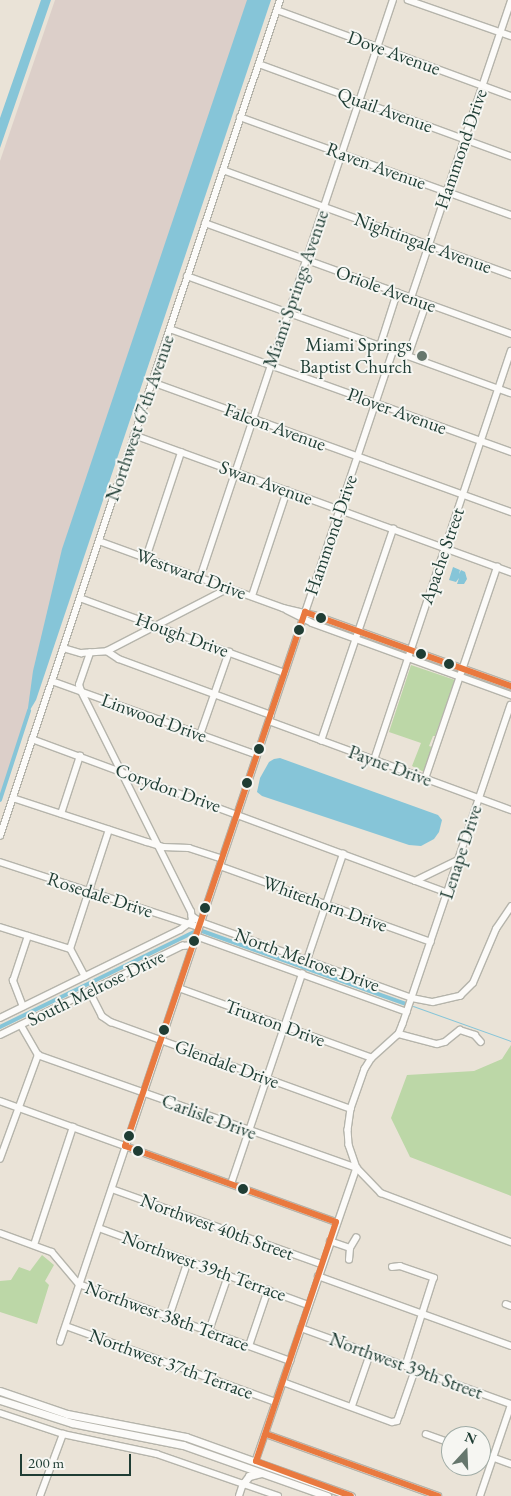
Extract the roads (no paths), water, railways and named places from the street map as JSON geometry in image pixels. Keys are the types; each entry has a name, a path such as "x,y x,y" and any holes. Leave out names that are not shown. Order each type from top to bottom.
{"main road":[{"path":"0,1391 42,1406 86,1418 170,1433 351,1496"},
{"path":"0,1400 72,1424 168,1441 327,1496"},
{"path":"39,1414 42,1406"},
{"path":"168,1441 170,1433"},
{"path":"238,1464 244,1473 243,1484"},
{"path":"243,1484 249,1476 262,1472"}],"street":[{"name":"Northwest 67th Avenue","path":"0,836 280,0"},
{"name":"Miami Springs Avenue","path":"200,578 393,0"},
{"path":"408,0 511,36"},
{"name":"Hammond Drive","path":"412,298 511,1"},
{"name":"Dove Avenue","path":"277,10 511,96"},
{"name":"Quail Avenue","path":"259,64 511,156"},
{"name":"Raven Avenue","path":"240,117 511,215"},
{"name":"Nightingale Avenue","path":"223,170 511,275"},
{"name":"Oriole Avenue","path":"205,223 511,334"},
{"path":"187,276 511,393"},
{"path":"380,346 397,293"},
{"path":"408,356 426,304"},
{"name":"Plover Avenue","path":"170,329 511,452"},
{"name":"Hammond Drive","path":"60,1342 393,351"},
{"name":"Apache Street","path":"374,760 511,351"},
{"name":"Falcon Avenue","path":"152,382 511,512"},
{"name":"Swan Avenue","path":"134,435 511,572"},
{"path":"146,558 181,453"},
{"path":"252,596 287,491"},
{"path":"321,741 393,529"},
{"name":"Westward Drive","path":"99,541 252,596 283,608 303,619 511,695"},
{"path":"425,779 464,669 497,567"},
{"path":"63,648 90,653 108,651 229,588"},
{"name":"Hough Drive","path":"80,598 285,673"},
{"name":"Westward Drive","path":"283,608 305,612 511,686"},
{"path":"108,651 119,659 271,715"},
{"path":"200,735 229,652"},
{"path":"90,653 79,685 81,691 192,916 200,924"},
{"name":"Linwood Drive","path":"52,681 257,755"},
{"name":"Lenape Drive","path":"399,1034 511,705"},
{"name":"Payne Drive","path":"268,721 511,810"},
{"name":"Corydon Drive","path":"32,739 238,814 415,882 448,892"},
{"path":"61,814 80,756"},
{"path":"13,798 109,830 157,844 189,848 222,859"},
{"path":"70,949 109,830"},
{"path":"307,960 343,854"},
{"path":"415,882 458,860"},
{"name":"Rosedale Drive","path":"0,862 179,921 200,924"},
{"name":"Whitethorn Drive","path":"220,866 431,942"},
{"name":"North Melrose Drive","path":"200,924 412,998 440,1002 460,996 468,990 478,975 496,929 511,907"},
{"path":"0,1018 180,930 190,924 192,916"},
{"path":"179,921 182,925 180,930"},
{"path":"0,926 70,949 86,977"},
{"path":"23,1007 13,981 28,936"},
{"path":"196,936 407,1012"},
{"name":"South Melrose Drive","path":"0,1035 182,946 193,945"},
{"path":"231,1184 302,974"},
{"name":"Truxton Drive","path":"179,988 372,1058"},
{"name":"Glendale Drive","path":"90,992 102,1016 106,1019 350,1109"},
{"path":"0,1159 2,1148 38,1055 21,1025"},
{"path":"481,1042 475,1036 460,1030 445,1042 437,1044 399,1034 372,1058 365,1069 350,1109 348,1138 357,1168 373,1187 390,1198 511,1242"},
{"name":"Carlisle Drive","path":"38,1055 249,1132 357,1168"},
{"path":"0,1101 336,1222"},
{"path":"34,1245 74,1127"},
{"path":"256,1462 336,1222 357,1168"},
{"name":"Northwest 40th Street","path":"112,1189 322,1264"},
{"name":"Northwest 39th Terrace","path":"99,1228 308,1305"},
{"name":"Northwest 38th Terrace","path":"0,1233 52,1252 79,1284 290,1361"},
{"path":"349,1260 350,1248 356,1238"},
{"path":"330,1241 350,1248"},
{"path":"169,1317 188,1261"},
{"path":"392,1267 400,1266 434,1278 406,1366"},
{"path":"209,1331 228,1276"},
{"path":"318,1276 511,1346"},
{"path":"249,1346 268,1290"},
{"name":"Northwest 37th Terrace","path":"66,1326 276,1402"},
{"name":"Northwest 39th Street","path":"301,1328 511,1404"},
{"path":"352,1406 370,1354"},
{"path":"283,1382 392,1422 397,1421 415,1370"},
{"path":"480,1496 511,1404"},
{"path":"0,1413 63,1434 157,1454 278,1496"},
{"path":"40,1496 63,1434"},
{"path":"266,1434 438,1496"},
{"path":"426,1434 441,1439"},
{"path":"493,1458 511,1464"},
{"path":"239,1496 243,1484"}],"water":[{"path":"41,0 51,0 0,148 0,118"},
{"path":"247,0 271,0 36,700 27,715 33,671 62,549"},
{"path":"453,567 460,570 459,574 461,570 465,572 467,579 464,584 457,584 459,578 456,582 449,580"},
{"path":"280,758 438,815 442,820 439,832 434,839 421,846 409,845 262,796 257,792 260,778 269,762"}],"waterway":[{"path":"0,800 29,711"},
{"path":"202,931 406,1004"},
{"path":"0,1027 194,932"},
{"path":"413,1006 511,1041"}],"place":[{"name":"Miami Springs Baptist Church","path":"422,356"}]}
